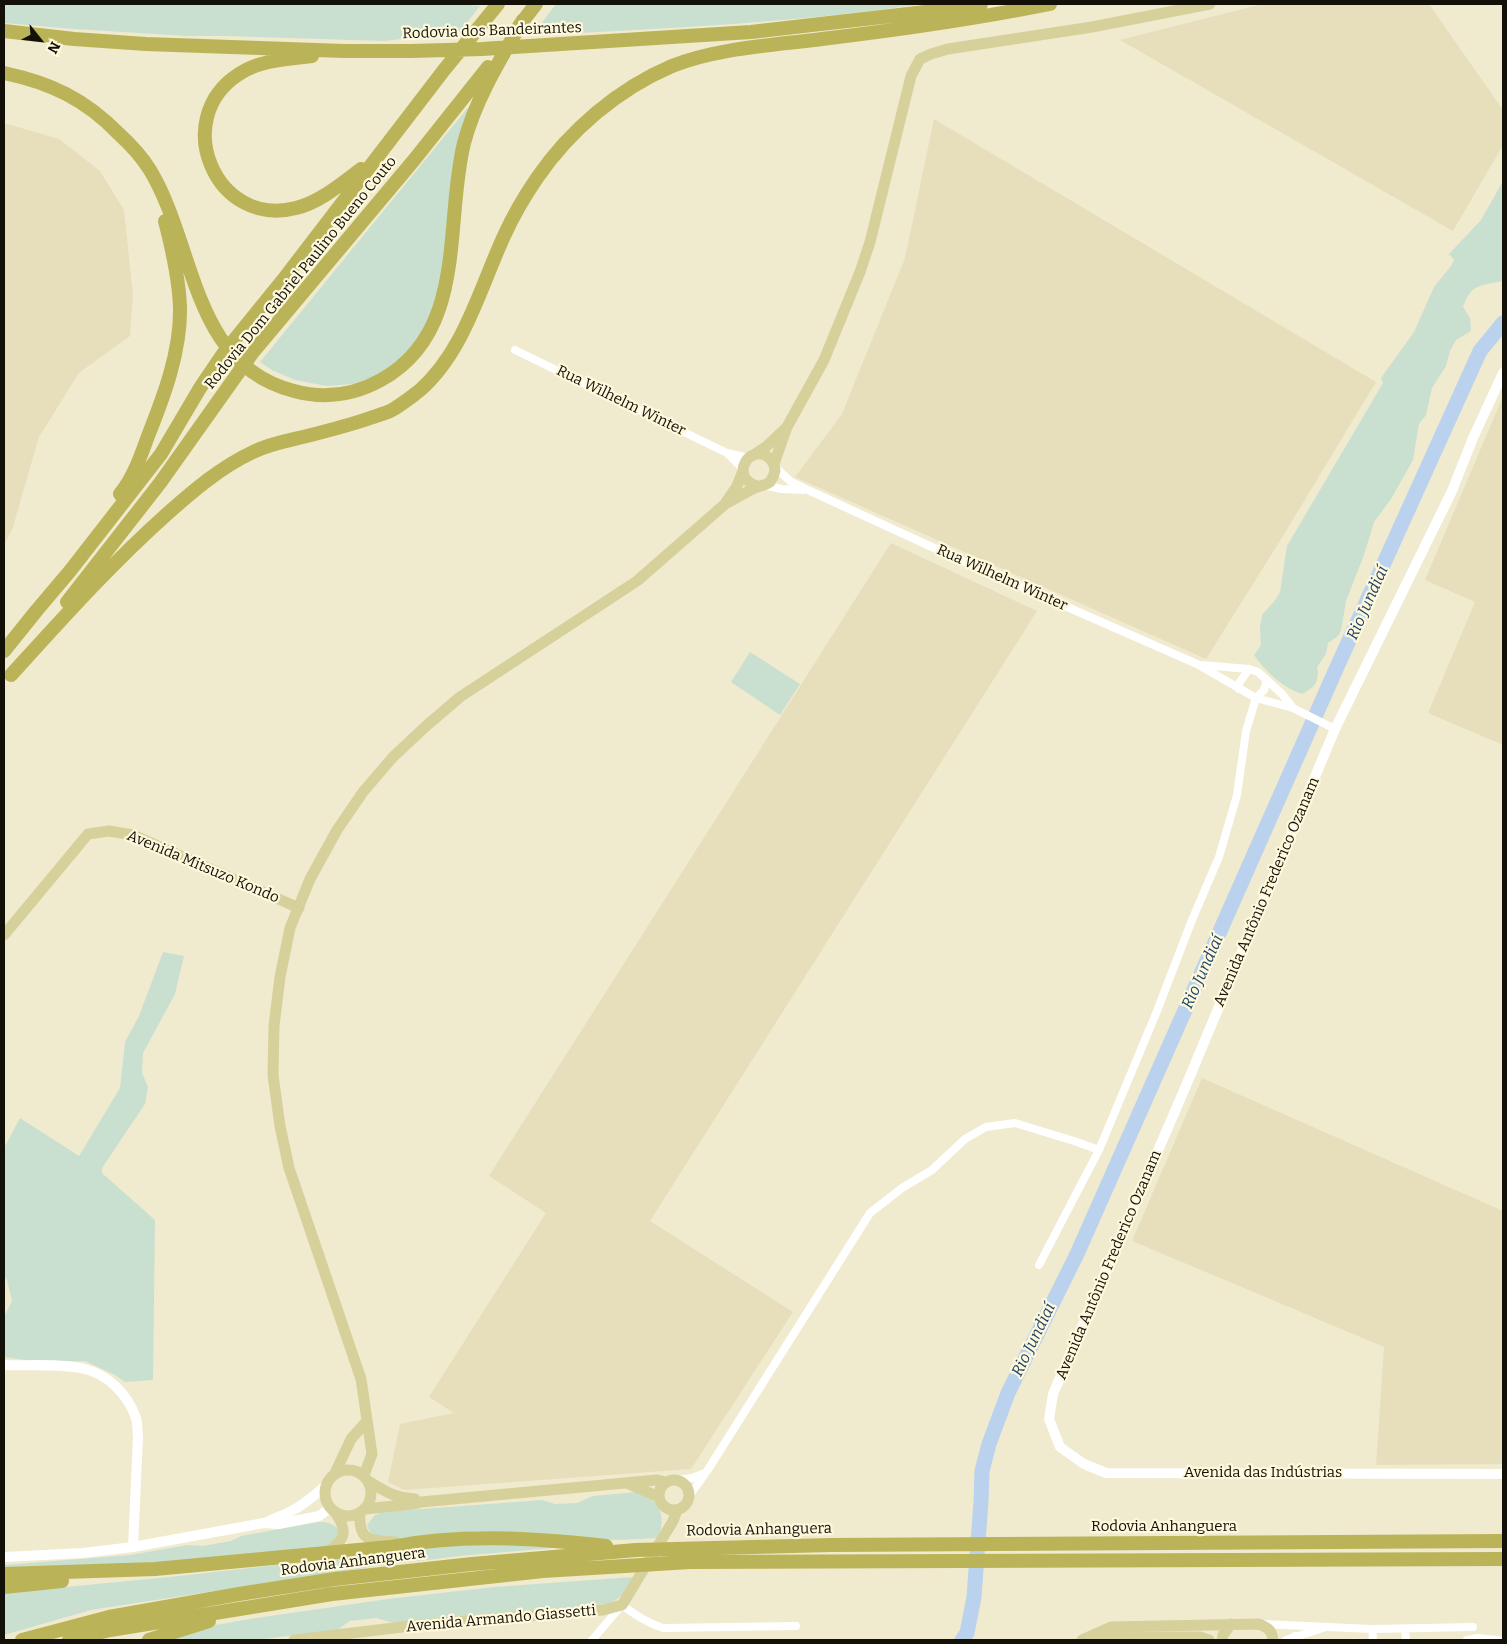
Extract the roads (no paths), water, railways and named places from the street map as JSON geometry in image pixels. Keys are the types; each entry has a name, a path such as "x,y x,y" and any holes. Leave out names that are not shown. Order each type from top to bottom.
{"highway":[{"name":"Rodovia Dom Gabriel Paulino Bueno Couto","path":"7,679 160,483 254,352 462,101 536,4"},
{"name":"Rodovia dos Bandeirantes","path":"4,31 74,39 146,44 344,51 411,51 560,45 751,32 981,4"},
{"path":"7,679 107,570 140,538 212,477 253,452 276,443 360,422 391,411 417,392 436,372 459,338 472,312 504,234 538,176 559,149 622,94 674,65 712,54 870,33 1050,4"},
{"name":"Rodovia Dom Gabriel Paulino Bueno Couto","path":"4,651 70,571 161,454 200,388 223,354 283,280 375,158 496,6"},
{"path":"4,73 39,82 83,103 104,119 134,149 150,170 172,215 206,314 225,347 236,360 262,379 281,388 325,396 359,389 384,378 404,364 419,348 432,327 442,300 448,275 459,169 473,113 486,83 524,20"},
{"path":"344,51 265,63 251,68 234,78 216,96 207,115 204,134 207,155 211,168 229,192 255,207 280,211 296,208 317,199 333,190 375,158"},
{"path":"70,571 84,542 123,491 138,461 162,398 173,361 177,339 180,308 172,251 159,205 134,149"},
{"path":"4,1587 155,1569 446,1540 508,1537 636,1550"},
{"name":"Rodovia Anhanguera","path":"22,1640 110,1617 335,1578 636,1550 944,1544 1503,1541"},
{"name":"Rodovia Anhanguera","path":"69,1640 110,1630 294,1599 458,1579 543,1571 690,1562 1503,1559"},
{"path":"4,1574 155,1569"},
{"path":"149,1640 207,1622 294,1599"}],"main road":[{"path":"410,1543 385,1542 368,1538 360,1530 362,1511 371,1496 366,1478 372,1454 361,1379 289,1168 280,1126 273,1075 274,1026 280,977 290,928 310,879 337,830 363,792 393,757 425,727 460,698 637,581 724,505 773,478 775,473 774,466 787,427 824,360 860,272 872,234 911,76 920,59 948,49 1092,27 1210,4"},
{"path":"724,505 737,486 744,465 750,457 766,446 787,427"},
{"path":"750,457 756,454 767,456 774,466"},
{"path":"743,470 748,482 761,486"},
{"name":"Avenida Mitsuzo Kondo","path":"4,935 88,834 109,831 133,835 299,908"},
{"path":"335,1473 351,1439 367,1421"},
{"path":"325,1553 339,1543 343,1536 341,1521 326,1502 324,1494 325,1486 330,1477 335,1473 350,1469 357,1471 390,1494 421,1502"},
{"path":"332,1510 342,1515 350,1516 362,1511 421,1502 657,1480 672,1481 686,1485 690,1495 687,1504 677,1510 672,1510 662,1502 628,1483"},
{"path":"666,1531 662,1486 672,1481"},
{"path":"622,1605 673,1520 677,1510"},
{"name":"Avenida Armando Giassetti","path":"294,1640 420,1624 603,1610 622,1605"},
{"path":"1222,1640 1223,1634 1231,1624"},
{"path":"1084,1639 1111,1627 1259,1624 1267,1627 1272,1632 1273,1640"},
{"path":"1166,1637 1165,1629 1169,1626"},
{"path":"1084,1639 1200,1637 1209,1640"}],"street":[{"name":"Rua Wilhelm Winter","path":"515,350 727,453 750,457"},
{"name":"Avenida Antônio Frederico Ozanam","path":"1049,1419 1053,1394 1185,1088 1335,729 1452,491 1473,438 1503,373"},
{"name":"Rua Wilhelm Winter","path":"727,453 743,470"},
{"name":"Rua Wilhelm Winter","path":"774,466 790,481 808,490 967,564 1197,664"},
{"name":"Rua Wilhelm Winter","path":"761,486 782,490 808,490"},
{"path":"1197,664 1249,669 1258,672 1282,694 1294,709"},
{"path":"1197,664 1256,698 1294,709 1335,729"},
{"path":"1239,688 1239,682 1249,669"},
{"path":"1039,1265 1099,1150 1219,857 1237,795 1246,731 1256,698 1264,690 1267,680"},
{"path":"690,1495 870,1212 902,1188 932,1170 965,1139 986,1127 1015,1124 1074,1140 1099,1150"},
{"path":"4,1365 61,1366 85,1369 100,1374 112,1382 122,1393 130,1405 136,1420 138,1437 132,1547"},
{"name":"Avenida das Indústrias","path":"1049,1419 1060,1447 1084,1464 1106,1472 1503,1474"},
{"path":"672,1481 692,1478 705,1473"},
{"path":"264,1523 292,1511 312,1498 325,1486"},
{"path":"4,1557 83,1553 132,1547 264,1523 278,1524 319,1516 332,1510"},
{"path":"592,1640 622,1605 640,1618 663,1628 796,1626"},
{"path":"1259,1624 1372,1629 1473,1627"},
{"path":"1291,1639 1327,1626"},
{"path":"1372,1629 1373,1640"},
{"path":"1404,1629 1406,1640"},
{"path":"1467,1640 1478,1638 1498,1640"}],"waterway":[{"name":"Rio Jundiaí","path":"962,1640 967,1633 974,1597 982,1471 989,1444 1008,1393 1077,1254 1337,667 1480,351 1503,323"},
{"name":"Rio Jundiaí","path":"965,1640 967,1633"}]}
